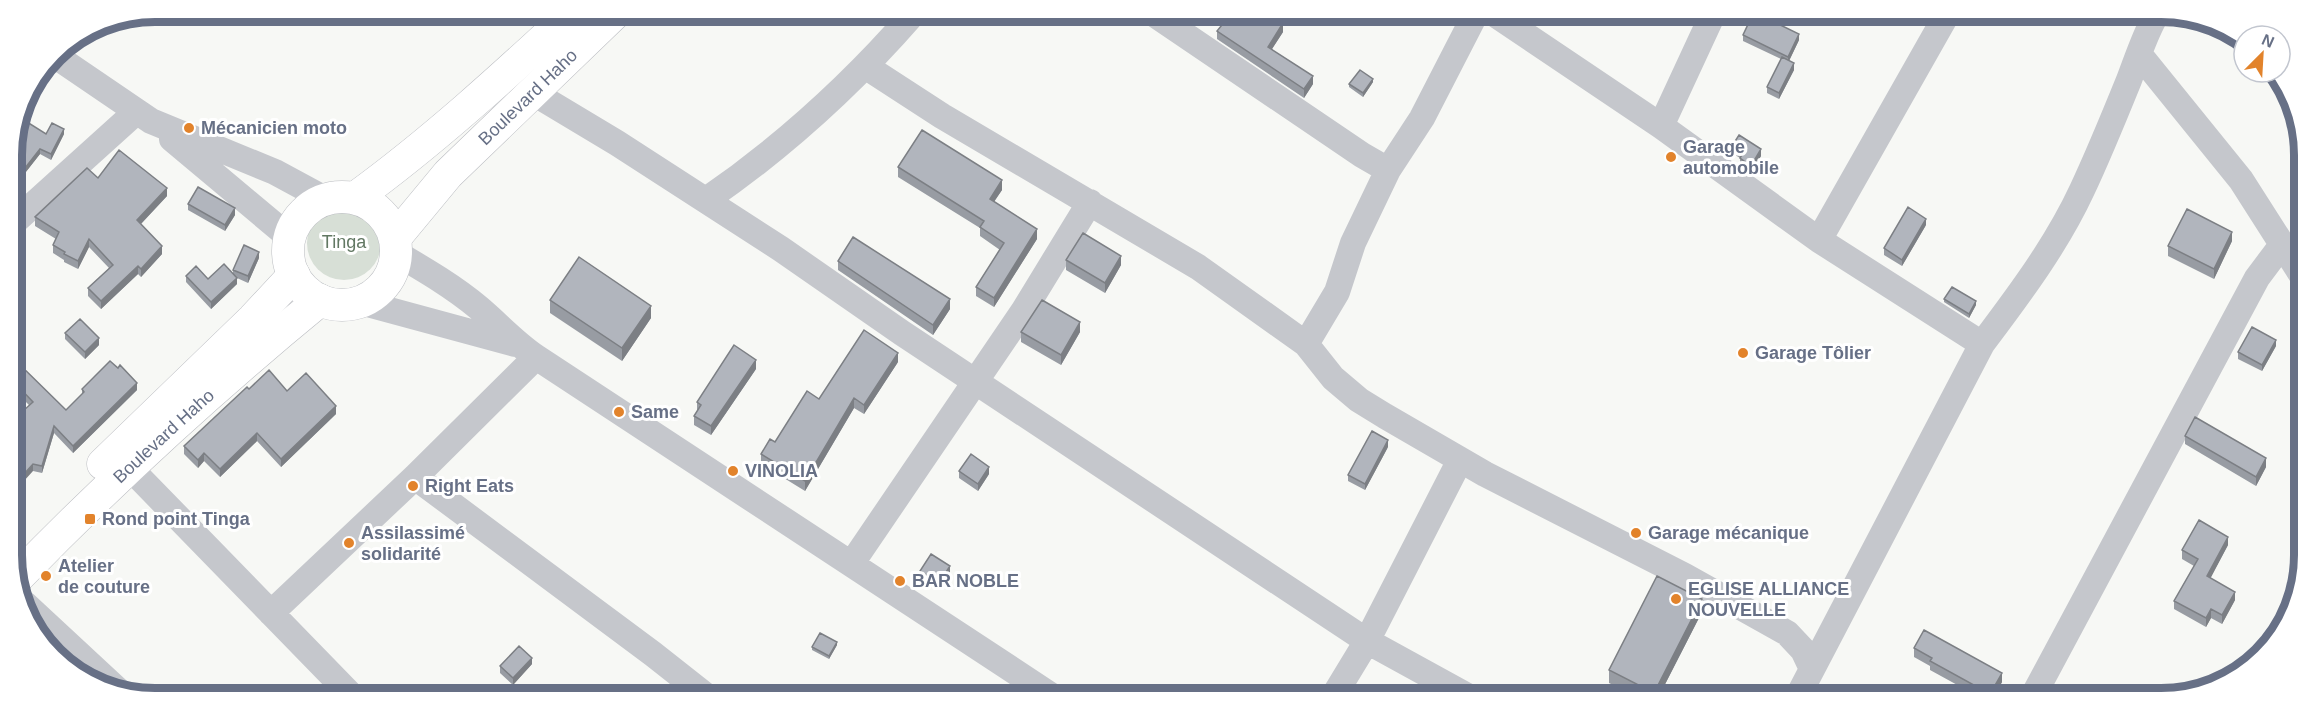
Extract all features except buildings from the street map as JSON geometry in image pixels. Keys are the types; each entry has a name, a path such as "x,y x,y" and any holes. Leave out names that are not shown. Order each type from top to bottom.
{"main road":[{"name":"Boulevard Haho","path":"340,199 411,156 501,79 562,22"},
{"name":"Boulevard Haho","path":"396,246 448,174 606,22"},
{"path":"340,199 369,204 380,213 389,225 396,246 391,274 386,283 370,297 360,302 340,304 320,300 306,291 294,275 288,255 289,237 306,210 340,199"},
{"name":"Boulevard Haho","path":"22,542 253,320 294,275"},
{"name":"Boulevard Haho","path":"24,571 81,513 130,468 273,339 320,300"}],"street":[{"path":"706,200 741,177 843,90 906,22"},
{"path":"1166,22 1362,155 1388,170"},
{"path":"1306,344 1337,292 1353,243 1388,170 1422,118 1471,22"},
{"path":"1506,22 1660,126 1819,240 1982,344"},
{"path":"1660,126 1709,22"},
{"path":"1819,240 1943,22"},
{"path":"1803,688 1982,344 2053,242 2081,193 2144,37 2152,22"},
{"path":"2139,54 2241,180 2294,264"},
{"path":"63,61 144,117 289,237"},
{"path":"865,66 942,116 1198,267 1306,344 1333,378 1359,400 1460,460 1760,616 1787,633 1803,650 1812,669"},
{"path":"532,92 706,200 1367,642 1452,688"},
{"path":"144,117 340,199"},
{"path":"23,215 144,117"},
{"path":"852,563 1024,310 1090,202"},
{"path":"396,246 479,308 527,351 1040,688"},
{"path":"2037,688 2257,278 2281,246"},
{"path":"360,302 527,351"},
{"path":"271,613 415,477 527,351"},
{"path":"1339,688 1367,642 1460,460"},
{"path":"130,468 345,688"},
{"path":"415,477 696,688"},
{"path":"36,614 105,678"}],"green space":[{"name":"Tinga","path":"337,206 351,206 365,212 375,222 381,236 379,257 365,274 351,280 337,280 323,274 313,264 307,250 307,236 313,222 323,212"}],"place":[{"name":"Mécanicien moto","path":"189,128"},
{"name":"Garage automobile","path":"1671,157"},
{"name":"Garage Tôlier","path":"1743,353"},
{"name":"Same","path":"619,412"},
{"name":"VINOLIA","path":"733,471"},
{"name":"Right Eats","path":"413,486"},
{"name":"Rond point Tinga","path":"90,519"},
{"name":"Garage mécanique","path":"1636,533"},
{"name":"Assilassimé solidarité","path":"349,543"},
{"name":"Atelier de couture","path":"46,576"},
{"name":"BAR NOBLE","path":"900,581"},
{"name":"EGLISE ALLIANCE NOUVELLE","path":"1676,599"}]}
